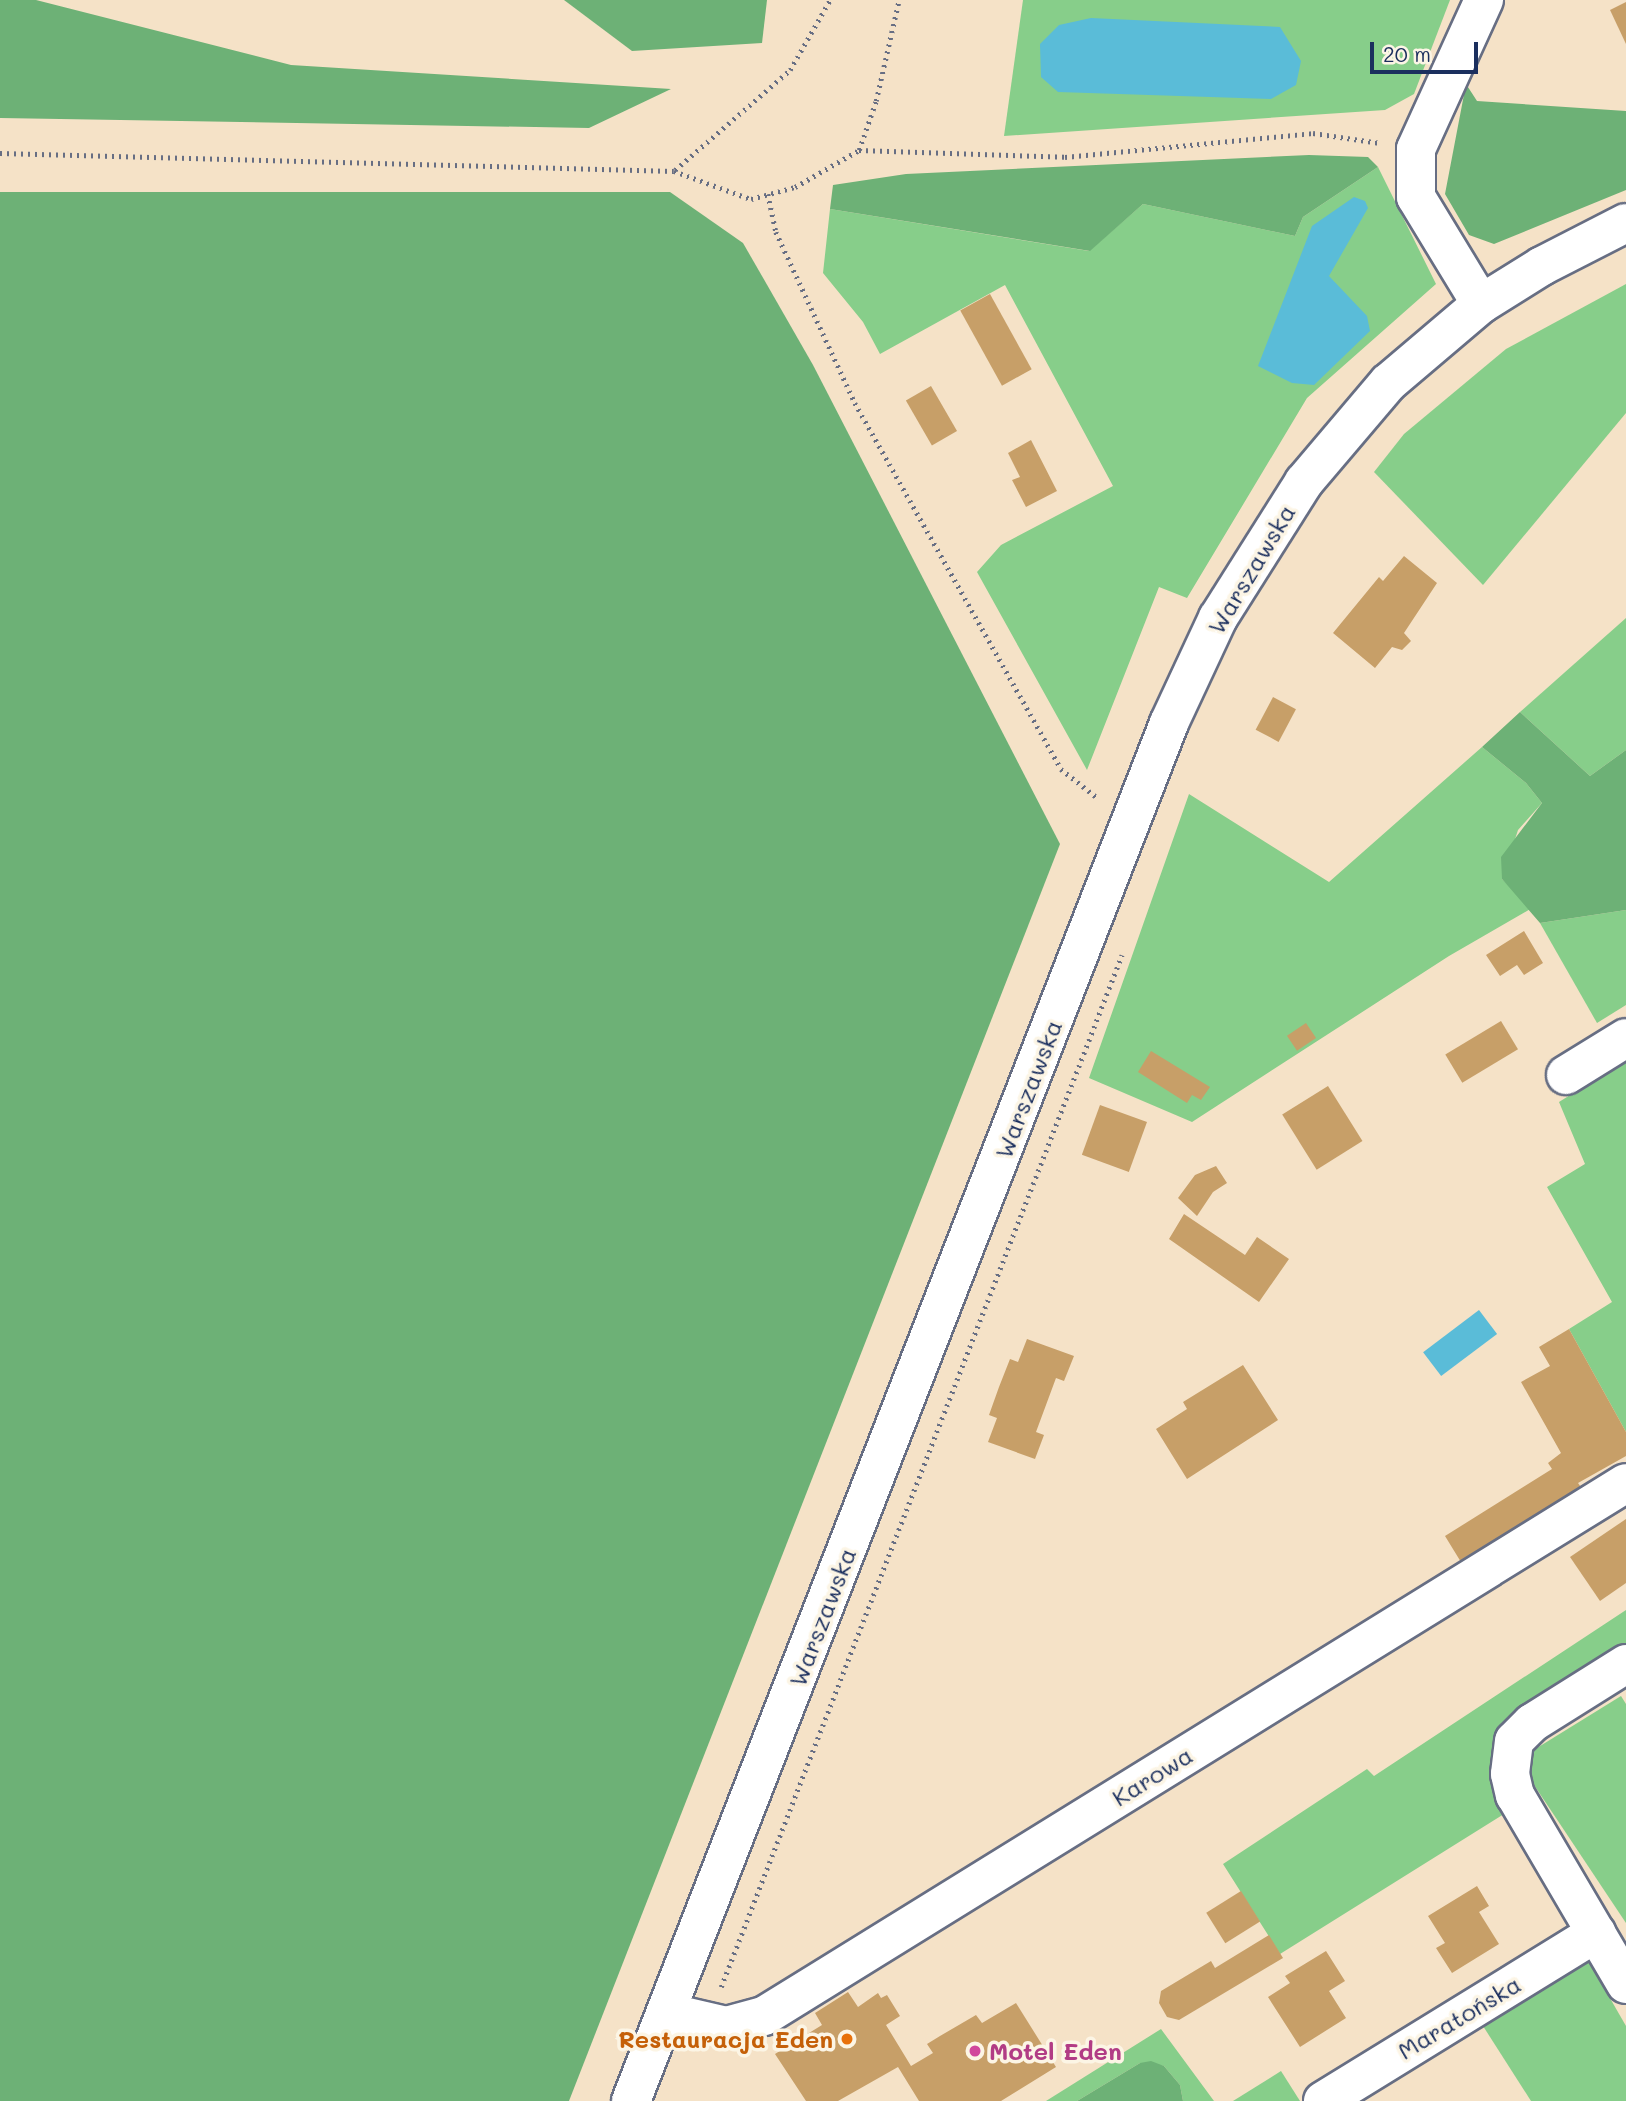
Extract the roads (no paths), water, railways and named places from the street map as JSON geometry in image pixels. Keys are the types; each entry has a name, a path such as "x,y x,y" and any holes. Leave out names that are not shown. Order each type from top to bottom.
{"main road":[{"path":"1481,304 1416,197 1416,149 1484,0"},
{"name":"Warszawska","path":"631,2101 1135,816 1169,723 1213,628 1304,482 1388,383 1481,304 1542,266 1626,223"},
{"path":"1566,1075 1626,1038"},
{"name":"Karowa","path":"666,2012 706,2025 726,2026 764,2016 1626,1483"},
{"path":"1626,1664 1532,1723 1514,1741 1510,1756 1514,1795 1626,1984"},
{"name":"Maratońska","path":"1323,2101 1596,1933"}],"water":[{"path":"1091,18 1280,27 1301,61 1296,85 1271,99 1058,92 1041,77 1040,44 1059,25"},
{"path":"1354,197 1365,201 1368,208 1329,276 1367,316 1370,331 1314,385 1292,383 1258,366 1312,226"},
{"path":"1479,1310 1497,1334 1441,1376 1423,1352"}],"place":[{"name":"Restauracja Eden","path":"847,2039"},
{"name":"Motel Eden","path":"975,2051"}]}
